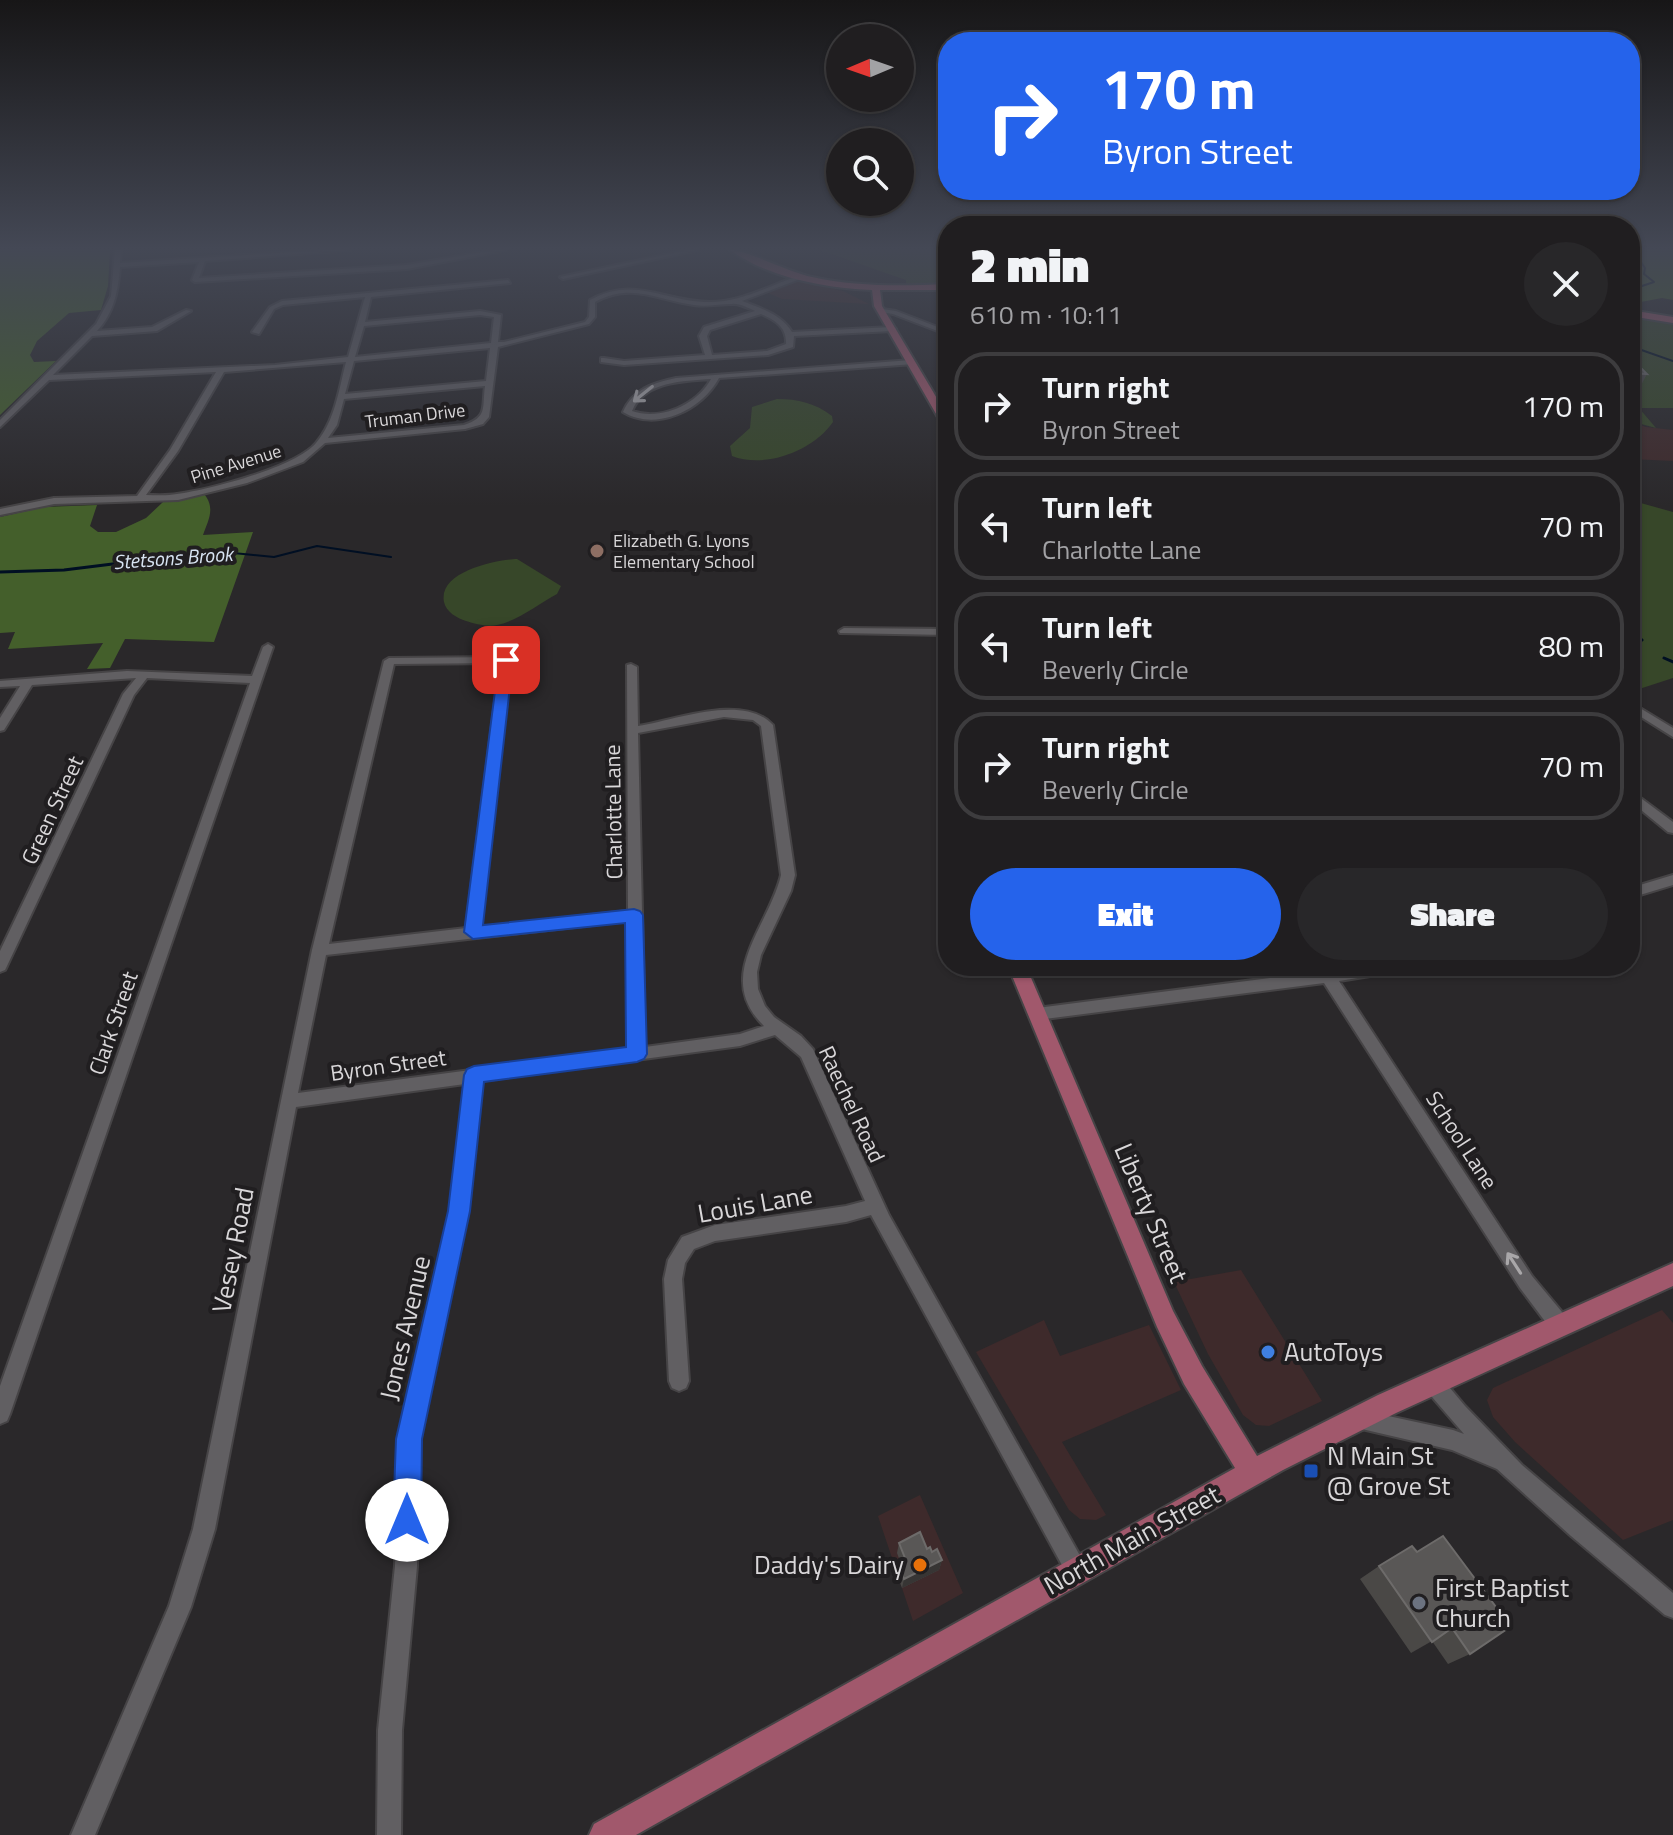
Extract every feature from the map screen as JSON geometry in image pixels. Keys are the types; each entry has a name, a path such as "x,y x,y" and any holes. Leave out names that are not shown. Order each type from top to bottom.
{"main road":[{"path":"896,336 938,409"},
{"name":"Liberty Street","path":"1021,976 1170,1329 1193,1375 1253,1473"},
{"name":"North Main Street","path":"605,1835 1253,1473 1356,1419 1673,1275"}],"street":[{"path":"0,425 90,336"},
{"path":"323,441 335,422 358,336"},
{"name":"Truman Drive","path":"323,441 473,425 485,417 496,336"},
{"path":"48,378 221,370 351,359 494,345 541,336"},
{"path":"706,336 709,357"},
{"path":"604,360 624,363 778,351 790,345 790,336"},
{"path":"717,376 708,389 681,410 649,417 627,412 629,405 659,382 717,376 911,362"},
{"path":"138,500 172,455 221,370"},
{"path":"341,397 488,383"},
{"name":"Pine Avenue","path":"0,512 54,501 178,497 244,481 294,463 323,441"},
{"path":"844,631 938,632"},
{"name":"Clark Street","path":"0,1414 268,647"},
{"name":"Vesey Road","path":"83,1835 180,1607 210,1506 319,950 389,661 506,660 473,932"},
{"name":"Charlotte Lane","path":"631,667 637,1054"},
{"path":"0,684 144,675 256,680"},
{"name":"Green Street","path":"0,966 129,694 144,675"},
{"path":"0,727 28,682"},
{"name":"Raechel Road","path":"632,730 733,712 758,716 767,725 788,875 782,897 756,944 751,984 758,1008 807,1053 875,1206 1077,1570"},
{"path":"1640,712 1673,733"},
{"path":"1640,802 1673,829"},
{"path":"1640,890 1673,880"},
{"path":"319,950 634,915"},
{"path":"1037,1014 1334,976"},
{"name":"School Lane","path":"1328,977 1532,1292 1560,1325"},
{"name":"Byron Street","path":"288,1101 740,1040 777,1028"},
{"name":"Jones Avenue","path":"389,1835 390,1730 406,1566 409,1439 459,1211 474,1075"},
{"name":"Louis Lane","path":"679,1381 673,1279 677,1260 688,1243 715,1233 846,1214 875,1206"},
{"path":"1433,1383 1459,1415 1517,1470 1673,1607"},
{"path":"1356,1419 1453,1440 1517,1470"}],"shaded area":[{"path":"1640,425 1673,430 1673,461 1640,459"},
{"path":"1241,1270 1322,1401 1269,1426 1256,1425 1243,1415 1208,1354 1174,1282"},
{"path":"1662,1310 1673,1323 1673,1520 1623,1540 1515,1442 1493,1417 1487,1400 1493,1388"},
{"path":"1044,1320 1060,1356 1149,1325 1181,1390 1062,1442 1106,1515 1096,1520 1080,1519 1069,1510 976,1352"},
{"path":"920,1495 963,1593 913,1621 878,1516"}],"green space":[{"path":"0,336 43,336 30,355 34,362 56,361 0,415"},
{"path":"1640,336 1673,336 1673,408 1640,408"},
{"path":"777,399 813,405 832,416 833,422 813,441 787,455 759,460 732,456 730,446 750,428 752,407"},
{"path":"1640,409 1656,428 1640,424"},
{"path":"204,494 210,509 203,535 253,532 214,642 125,639 110,668 87,669 103,643 8,649 15,632 0,633 0,517 44,507 97,505 90,526 98,532 116,532 146,518 163,502"},
{"path":"1640,503 1673,512 1673,678 1640,689"},
{"path":"517,559 561,586 557,594 512,620 493,626 466,621 447,609 445,591 459,575 484,565"}],"building":[{"path":"920,1532 927,1549 930,1547 932,1552 937,1549 942,1560 904,1579 897,1562 905,1558 899,1543"},
{"path":"1443,1536 1502,1615 1498,1618 1507,1629 1470,1654 1452,1628 1432,1642 1379,1566 1412,1546 1417,1552"}],"waterway":[{"path":"1640,349 1673,361"},
{"name":"Stetsons Brook","path":"137,561 191,558 223,552 274,557 317,546 391,557"},
{"name":"Stetsons Brook","path":"0,572 64,570 153,559"},
{"path":"1664,658 1673,662"}],"place":[{"name":"Elizabeth G. Lyons Elementary School","path":"597,551"},
{"name":"AutoToys","path":"1268,1352"},
{"name":"N Main St @ Grove St","path":"1311,1471"},
{"name":"Daddy's Dairy","path":"920,1565"},
{"name":"First Baptist Church","path":"1419,1603"}],"route":[{"path":"407,1520 409,1439 459,1211 474,1075 637,1054 634,915 473,932 506,660"}]}
